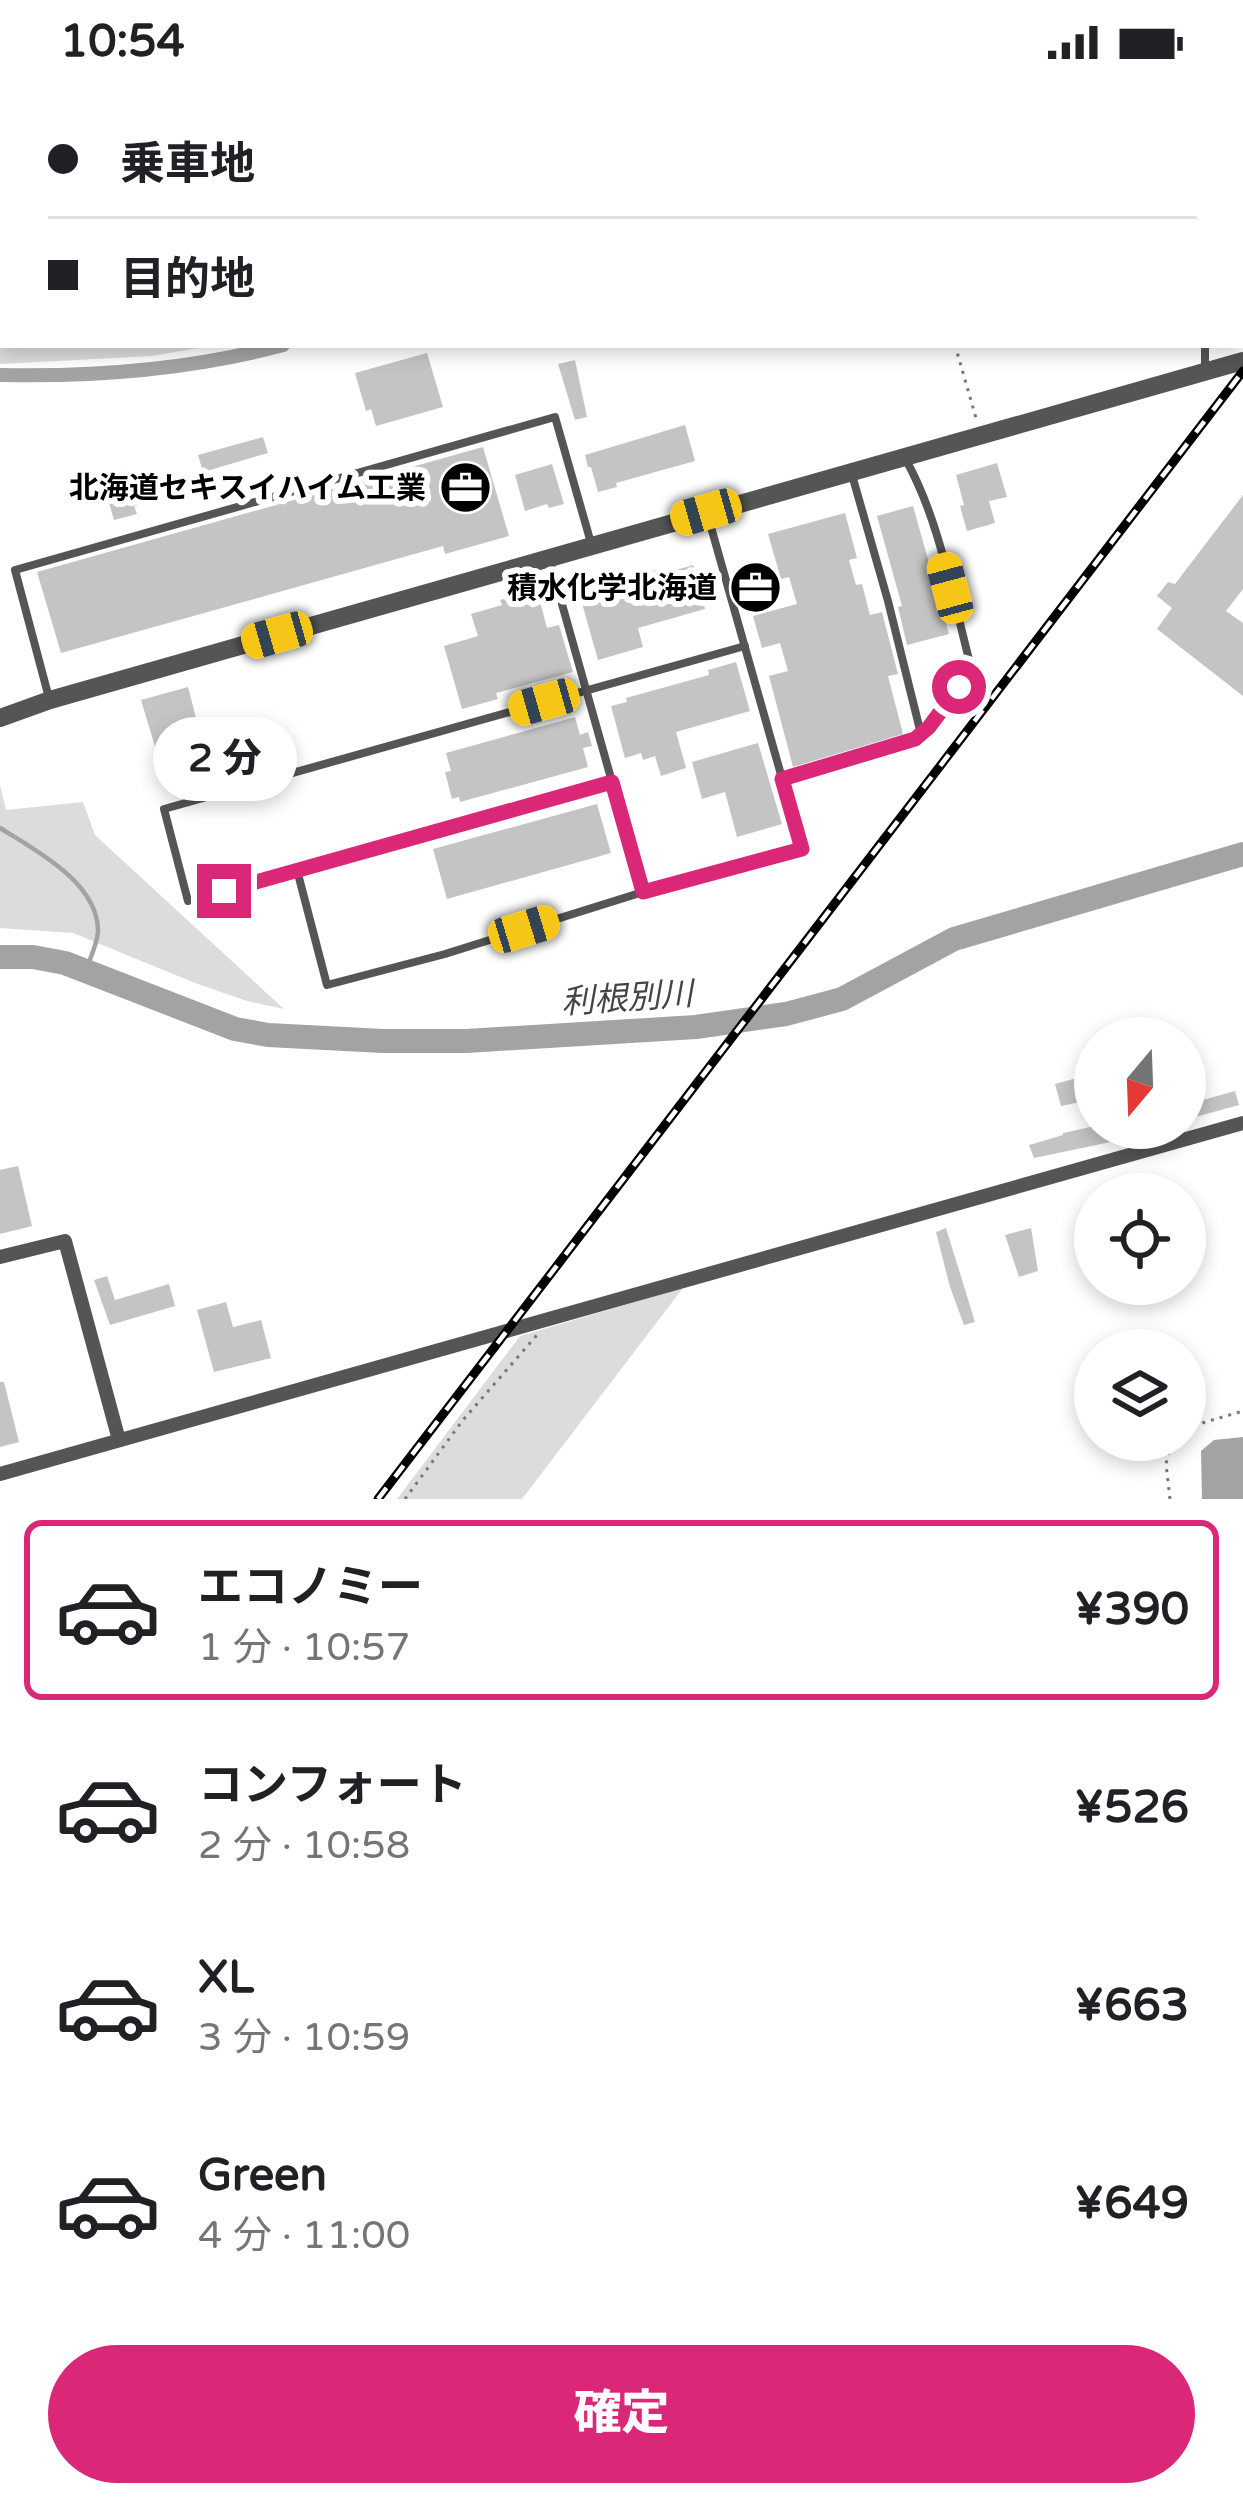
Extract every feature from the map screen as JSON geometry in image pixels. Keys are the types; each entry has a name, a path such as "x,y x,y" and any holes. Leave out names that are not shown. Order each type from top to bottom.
{"street":[{"path":"0,718 591,544 1243,361"},
{"path":"0,1474 1243,1123"},
{"path":"0,1257 65,1241 119,1440"}],"lane":[{"path":"1205,348 1205,372"},
{"path":"50,700 15,570 35,564 555,417 591,544"},
{"path":"782,779 915,739 971,668 928,509 904,456"},
{"path":"851,471 921,734"},
{"path":"297,870 327,985 802,849 706,512"},
{"path":"549,557 643,892"},
{"path":"612,782 188,901 164,808 745,646"}],"path":[{"path":"956,348 981,434"},
{"path":"405,1499 463,1420 550,1320"},
{"path":"1206,1422 1243,1411"},
{"path":"1167,1461 1171,1499"}],"shaded area":[{"path":"0,348 198,348 152,356 0,364"},
{"path":"0,785 6,810 83,802 95,835 284,1009 195,983 73,933 0,928"},
{"path":"683,1288 522,1499 397,1499 520,1336"},
{"path":"1243,1437 1243,1499 1202,1499 1201,1461 1206,1461 1206,1447 1214,1440"}],"building":[{"path":"427,353 443,407 376,426 371,409 366,411 355,373"},
{"path":"575,360 587,417 575,420 558,364"},
{"path":"685,425 695,461 598,492 585,455"},
{"path":"263,437 268,453 203,472 198,455"},
{"path":"483,447 509,536 445,554 443,546 61,653 37,572"},
{"path":"997,463 1007,497 989,501 995,523 967,531 956,475"},
{"path":"552,464 564,504 525,511 515,475"},
{"path":"134,468 144,503 134,506 137,514 114,520 103,482"},
{"path":"1243,495 1243,589 1226,611 1243,623 1243,696 1157,629 1172,608 1157,596 1168,582 1175,584"},
{"path":"913,506 949,634 907,645 898,607 902,606 877,516"},
{"path":"845,513 857,558 849,560 856,585 862,584 870,615 882,612 898,674 888,676 903,734 793,767 769,676 788,671 780,643 762,648 753,616 797,604 789,577 781,579 768,534"},
{"path":"693,565 698,582 714,578 709,598 703,600 705,609 638,628 643,647 598,660 578,589"},
{"path":"537,590 547,628 559,625 573,672 496,693 498,699 462,709 444,646 478,636 471,614"},
{"path":"736,662 750,711 676,732 686,768 661,776 655,756 643,760 641,753 625,758 611,706"},
{"path":"188,687 204,748 159,760 141,700"},
{"path":"575,717 580,735 588,732 592,746 583,748 588,767 460,802 459,797 452,799 446,753"},
{"path":"758,743 782,824 737,837 725,792 702,799 692,762"},
{"path":"597,804 611,853 447,899 433,849"},
{"path":"1074,1079 1074,1103 1061,1106 1055,1084"},
{"path":"1235,1091 1239,1105 1206,1114 1206,1099"},
{"path":"1074,1131 1077,1149 1034,1158 1029,1145"},
{"path":"18,1166 32,1226 0,1234 0,1170"},
{"path":"946,1228 975,1322 964,1325 936,1232"},
{"path":"1031,1228 1038,1271 1019,1277 1005,1235"},
{"path":"107,1276 115,1300 169,1284 175,1306 110,1325 94,1280"},
{"path":"226,1302 233,1327 261,1320 271,1358 214,1372 197,1310"},
{"path":"0,1382 4,1382 19,1442 0,1447"}],"waterway":[{"path":"0,375 143,370 270,348"},
{"path":"0,828 62,870 88,898 98,932 86,970"},
{"name":"利根別川","path":"0,957 65,963 235,1029 268,1035 466,1041 696,1027 786,1014 842,999 954,939 1243,854"}],"railway":[{"path":"378,1499 1243,371"}],"place":[{"name":"北海道セキスイハイム工業","path":"465,488"},
{"name":"積水化学北海道","path":"756,588"}],"route":[{"path":"224,891 612,782 643,892 802,849 782,779 915,739 959,687"}]}
